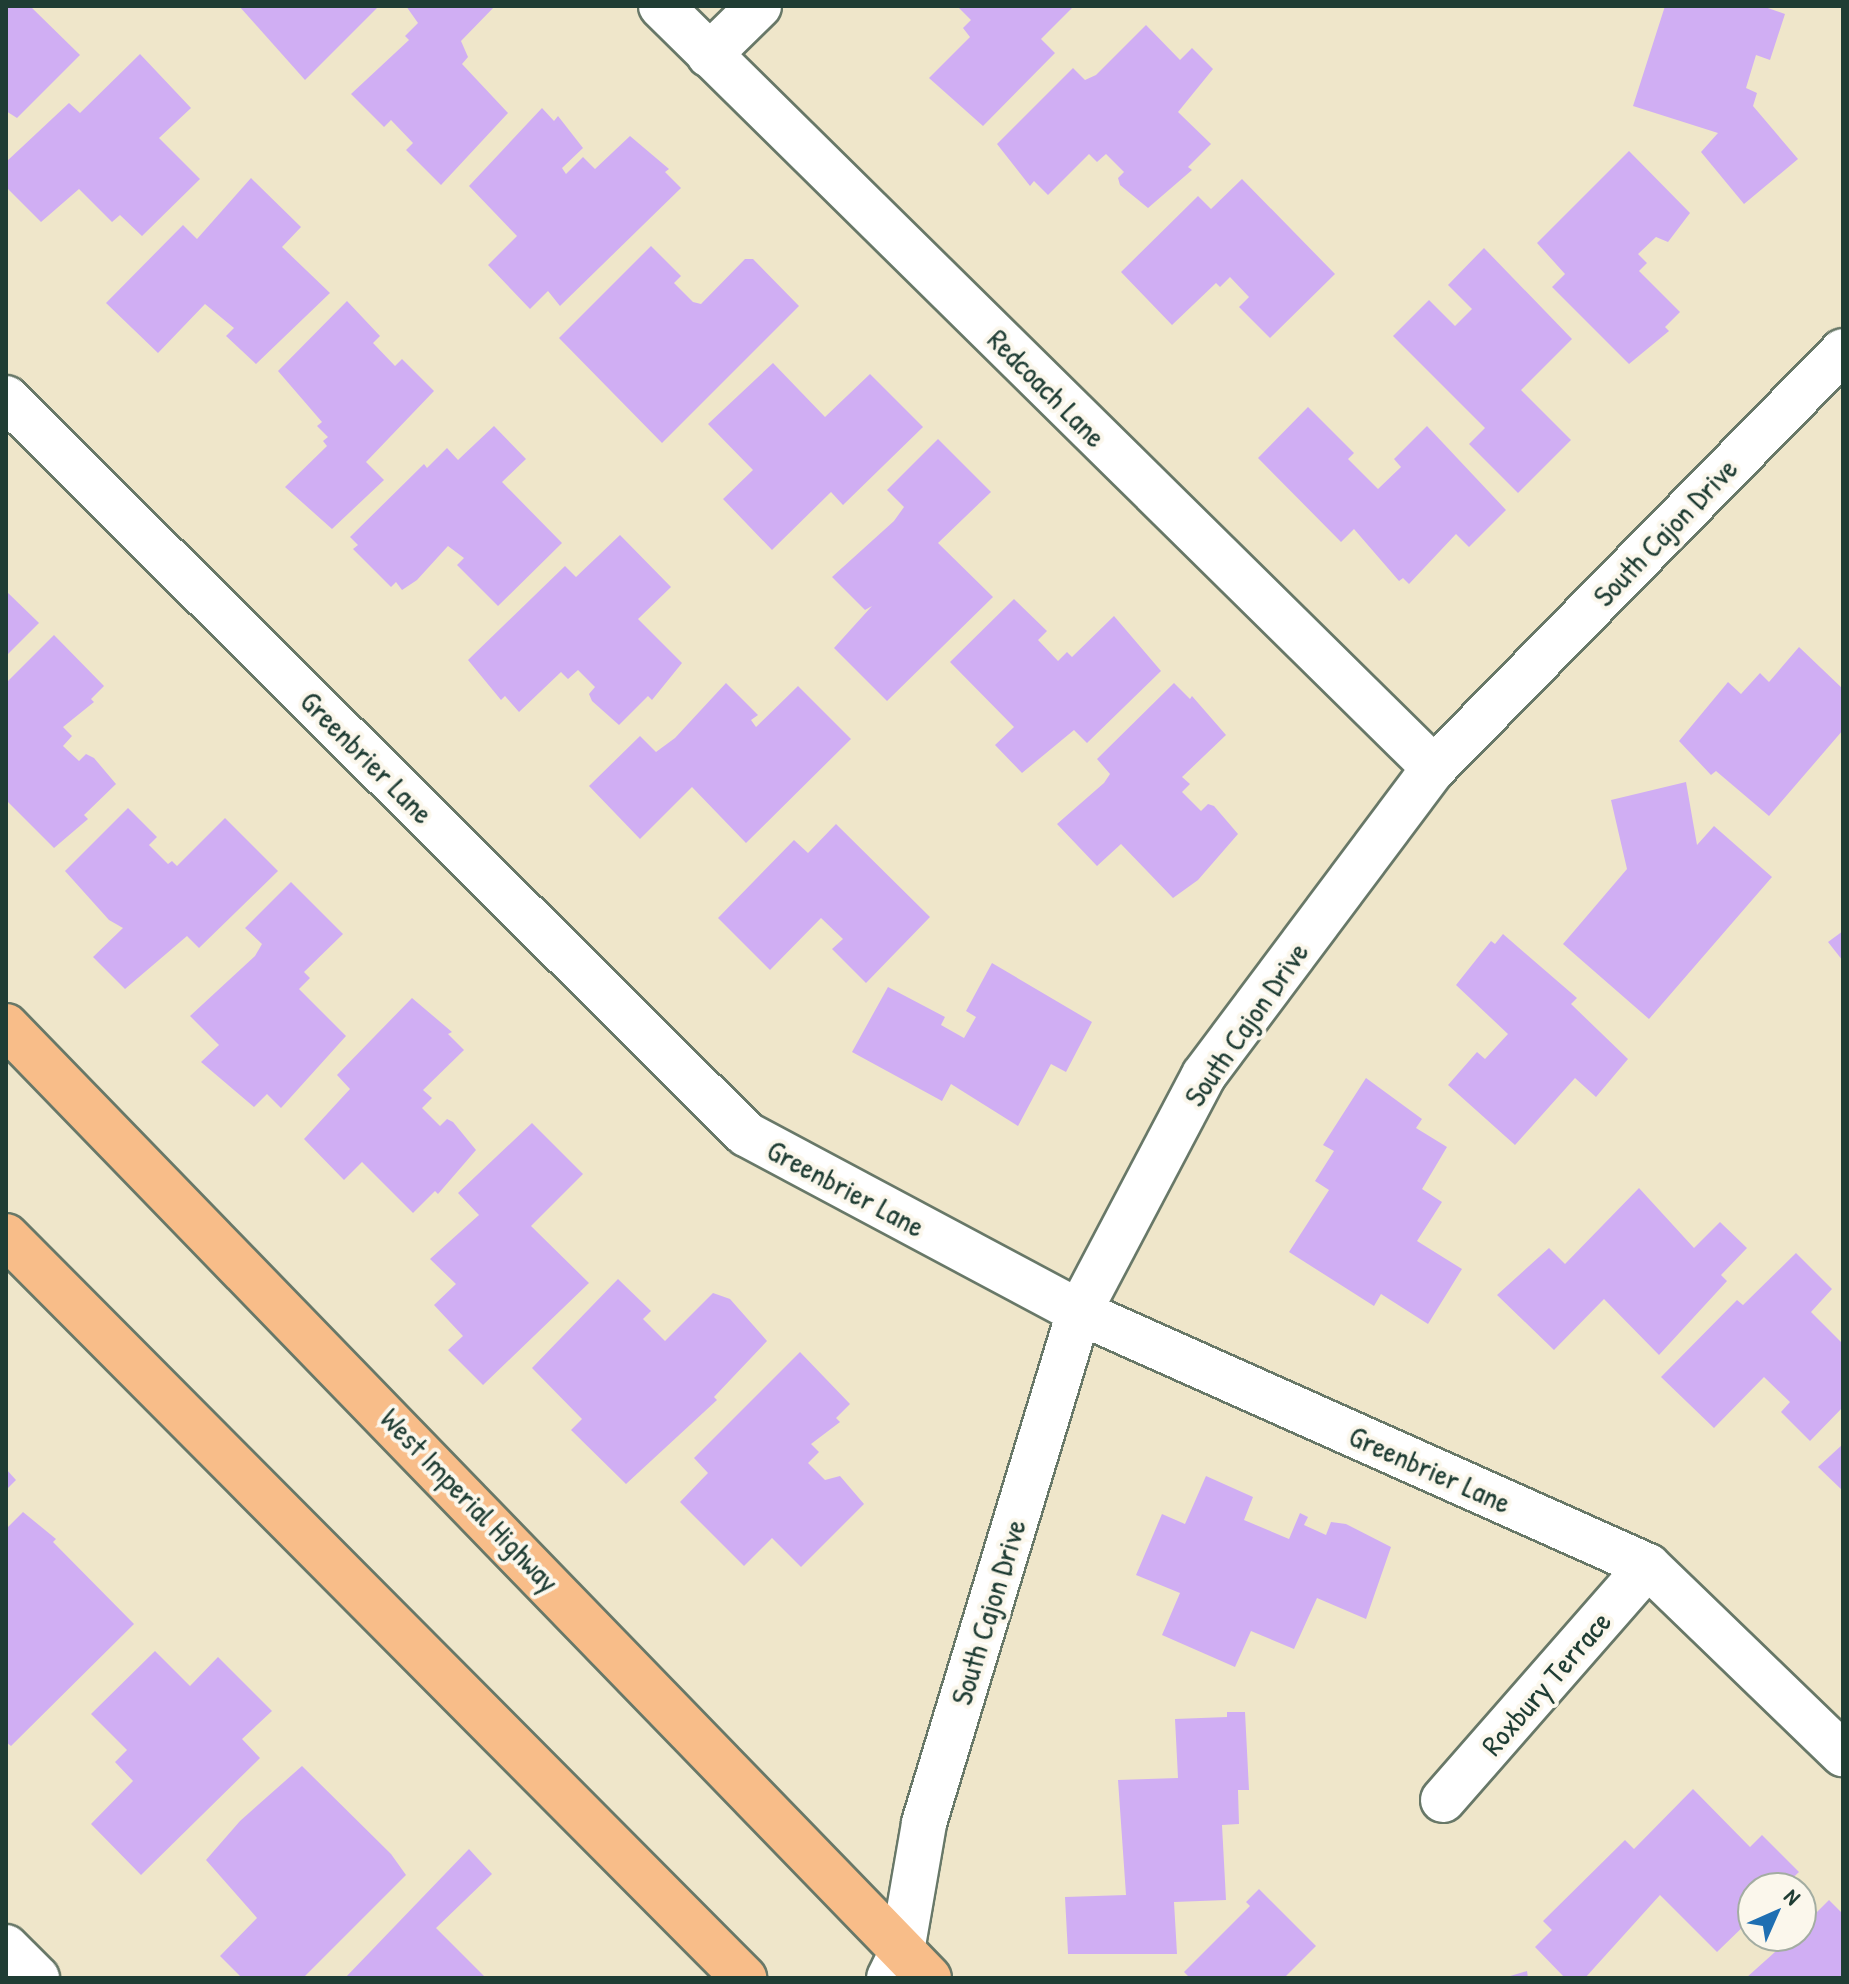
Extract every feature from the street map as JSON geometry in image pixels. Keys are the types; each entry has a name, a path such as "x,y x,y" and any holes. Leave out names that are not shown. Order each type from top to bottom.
{"main road":[{"name":"West Imperial Highway","path":"6,1026 907,1969"},
{"path":"6,1236 744,1978"}],"street":[{"name":"Redcoach Lane","path":"661,6 1434,768"},
{"path":"709,55 759,6"},
{"name":"South Cajon Drive","path":"907,1969 924,1823 1079,1312 1204,1075 1434,768 1843,351"},
{"name":"Greenbrier Lane","path":"6,398 746,1134 1079,1312 1648,1566 1843,1754"},
{"name":"Roxbury Terrace","path":"1443,1800 1648,1566"},
{"path":"6,1947 37,1978"}],"building":[{"path":"6,6 30,6 80,55 17,118 6,111"},
{"path":"239,6 379,6 305,80"},
{"path":"406,6 495,6 461,41 468,57 462,64 508,113 441,185 406,150 413,143 391,120 384,127 351,94 409,40 405,36 418,23"},
{"path":"957,6 1074,6 1041,39 1055,53 983,126 929,78 970,37 963,28 971,20"},
{"path":"1665,6 1762,6 1785,14 1770,60 1756,55 1746,88 1757,93 1753,106 1798,159 1744,204 1701,152 1718,133 1633,106"},
{"path":"1146,25 1180,60 1192,48 1213,69 1178,112 1211,144 1188,167 1192,170 1148,208 1120,185 1118,178 1124,172 1106,154 1097,162 1089,154 1048,195 1034,181 1030,186 997,144 1073,68 1085,80 1096,75"},
{"path":"140,54 191,108 159,138 200,179 142,236 120,215 112,222 79,189 41,222 6,187 6,162 69,103 80,113"},
{"path":"542,108 554,121 558,116 583,148 562,168 566,174 583,157 595,169 630,136 669,169 665,172 681,188 560,306 548,291 530,309 488,265 517,236 469,186"},
{"path":"1629,151 1690,213 1668,242 1656,237 1638,254 1647,263 1639,271 1680,312 1665,327 1669,331 1629,364 1552,287 1565,274 1537,243"},
{"path":"251,178 301,227 282,247 330,293 256,364 226,336 234,328 205,304 158,353 106,303 183,225 197,239"},
{"path":"1242,179 1335,274 1270,338 1239,307 1249,297 1230,277 1220,287 1216,283 1172,325 1121,272 1198,196 1211,209"},
{"path":"651,246 681,276 674,283 693,302 701,304 745,259 753,259 799,306 662,443 559,338"},
{"path":"1484,248 1572,339 1521,390 1571,440 1518,493 1469,444 1485,428 1393,336 1429,300 1455,326 1472,309 1448,285"},
{"path":"347,301 380,336 373,343 395,366 402,359 434,391 366,462 384,480 332,529 285,487 327,446 323,441 328,437 317,426 322,422 278,371"},
{"path":"773,363 825,417 870,374 923,427 843,505 831,492 772,550 723,499 753,470 708,424"},
{"path":"1308,407 1354,453 1348,459 1378,489 1401,467 1394,459 1427,426 1506,510 1469,547 1456,534 1409,584 1403,578 1399,581 1354,529 1341,542 1258,458"},
{"path":"494,426 526,459 502,482 562,543 498,606 457,565 464,558 448,546 417,580 402,590 396,582 391,587 353,549 358,545 350,537 424,464 427,468 447,448 458,460"},
{"path":"938,439 991,492 938,543 993,597 887,701 834,648 872,606 865,610 832,577 894,521 904,507 887,490"},
{"path":"620,535 671,587 638,619 682,663 652,700 648,696 619,725 592,701 589,694 595,687 578,670 568,679 561,672 519,712 505,696 501,700 468,660 565,566 576,577"},
{"path":"6,591 39,623 6,656"},
{"path":"1014,599 1047,631 1038,640 1058,661 1067,652 1072,657 1114,616 1161,671 1087,743 1074,730 1022,773 995,745 1014,727 950,662"},
{"path":"54,635 104,686 91,699 94,702 63,727 72,736 63,746 79,761 86,754 94,758 116,784 84,815 88,819 54,848 6,800 6,683"},
{"path":"1799,647 1843,689 1843,730 1769,816 1716,771 1711,775 1679,741 1728,682 1741,694 1760,673 1769,682"},
{"path":"726,683 758,715 751,720 756,727 798,686 851,739 746,843 692,787 640,839 589,786 640,736 656,752 675,738"},
{"path":"1174,683 1190,699 1192,696 1226,735 1182,777 1190,784 1182,792 1201,811 1208,804 1214,806 1238,834 1198,880 1173,898 1121,844 1097,866 1057,824 1104,783 1110,774 1097,759"},
{"path":"1686,782 1697,845 1714,826 1772,877 1649,1019 1563,944 1627,869 1611,800"},
{"path":"128,808 157,837 149,845 168,864 172,861 177,866 225,818 278,871 199,948 187,936 125,989 93,957 123,928 109,920 65,871"},
{"path":"836,824 930,917 866,983 832,949 843,939 821,918 770,970 718,918 794,840 808,853"},
{"path":"291,882 343,934 304,972 310,978 299,989 346,1036 281,1108 267,1094 254,1107 201,1062 219,1045 190,1016 255,956 262,944 245,928"},
{"path":"1843,931 1843,961 1828,942"},
{"path":"1503,934 1577,998 1571,1004 1628,1059 1596,1097 1575,1078 1515,1145 1448,1085 1477,1052 1485,1059 1508,1034 1456,985 1491,941 1495,944"},
{"path":"992,963 1092,1022 1066,1072 1051,1064 1018,1126 951,1084 942,1101 852,1052 888,987 945,1017 941,1025 964,1038 976,1017 966,1011"},
{"path":"412,998 452,1032 448,1034 464,1050 423,1090 432,1098 422,1108 440,1126 447,1119 453,1122 476,1150 438,1194 435,1191 413,1213 362,1162 344,1180 304,1139 350,1089 337,1075"},
{"path":"1366,1078 1422,1119 1416,1128 1447,1147 1422,1189 1442,1202 1417,1241 1462,1269 1428,1324 1381,1294 1374,1306 1289,1252 1329,1190 1315,1181 1334,1151 1323,1145"},
{"path":"532,1123 583,1174 531,1226 589,1283 483,1385 448,1350 463,1336 434,1305 456,1284 430,1259 479,1215 458,1193"},
{"path":"1639,1188 1694,1248 1720,1222 1747,1248 1721,1275 1727,1281 1659,1355 1604,1299 1554,1350 1497,1295 1549,1248 1565,1264"},
{"path":"1796,1253 1832,1289 1811,1312 1843,1344 1843,1407 1810,1441 1781,1412 1790,1402 1764,1377 1714,1428 1661,1377 1737,1300 1743,1305"},
{"path":"618,1279 651,1311 643,1319 665,1341 713,1293 730,1299 767,1341 714,1397 717,1400 626,1484 571,1430 582,1419 532,1368"},
{"path":"800,1352 850,1404 836,1418 840,1422 811,1444 819,1452 808,1463 825,1480 840,1476 864,1504 801,1567 772,1538 744,1566 680,1502 708,1473 694,1458"},
{"path":"1843,1444 1843,1491 1818,1467"},
{"path":"6,1469 16,1480 6,1490"},
{"path":"1206,1476 1253,1497 1244,1520 1289,1539 1300,1513 1308,1517 1304,1525 1326,1535 1331,1522 1346,1524 1391,1547 1366,1619 1317,1598 1294,1649 1251,1631 1235,1667 1162,1635 1180,1593 1136,1575 1162,1514 1185,1524"},
{"path":"23,1512 56,1539 53,1542 134,1624 11,1746 6,1742 6,1529"},
{"path":"155,1651 190,1686 218,1657 272,1711 242,1739 260,1758 141,1875 91,1824 133,1781 115,1762 127,1750 91,1714"},
{"path":"1227,1712 1245,1712 1249,1790 1238,1790 1239,1824 1222,1825 1226,1900 1174,1902 1177,1954 1068,1954 1065,1897 1126,1895 1118,1780 1178,1778 1175,1719 1227,1717"},
{"path":"302,1766 391,1854 406,1875 303,1978 242,1978 220,1956 257,1918 206,1860 240,1821"},
{"path":"1693,1789 1750,1847 1762,1835 1799,1872 1737,1872 1737,1933 1717,1952 1660,1895 1585,1978 1565,1978 1535,1947 1552,1930 1543,1921 1625,1840 1634,1849"},
{"path":"469,1849 492,1874 436,1928 486,1978 345,1978"},
{"path":"1259,1889 1316,1946 1284,1978 1190,1978 1184,1972 1250,1906 1246,1902"},
{"path":"1829,1900 1843,1914 1843,1978 1746,1978 1775,1952 1817,1952 1817,1912"},
{"path":"1527,1971 1528,1978 1507,1978 1507,1977"}]}
